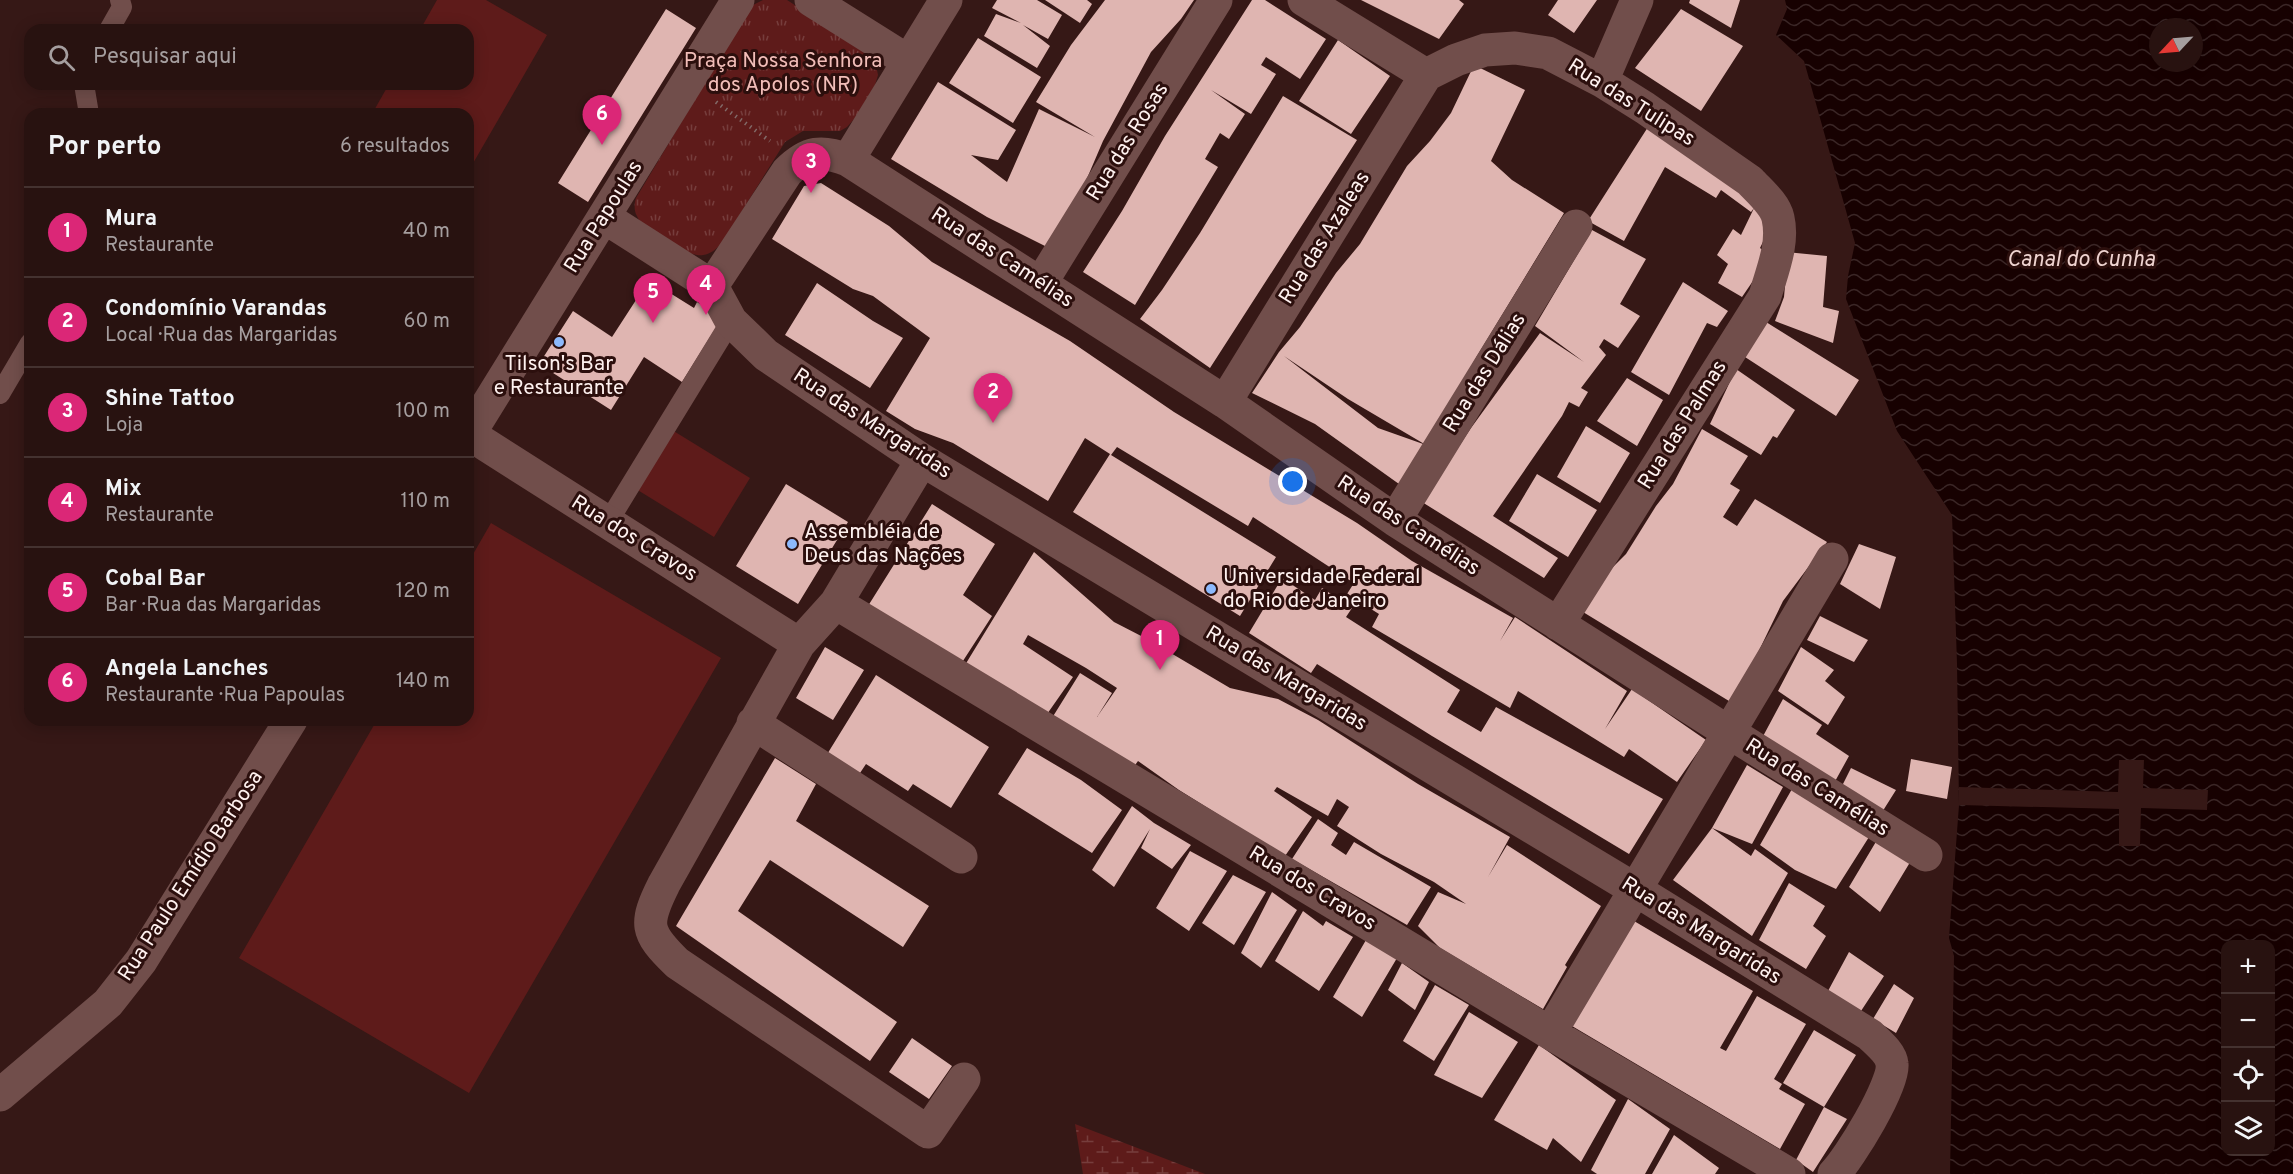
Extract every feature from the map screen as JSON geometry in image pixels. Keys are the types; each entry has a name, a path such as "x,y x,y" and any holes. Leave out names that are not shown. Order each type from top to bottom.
{"street":[{"name":"Rua Papoulas","path":"474,425 738,0"},
{"path":"811,0 908,61"},
{"path":"848,160 946,0"},
{"name":"Rua das Rosas","path":"1041,283 1216,0"},
{"path":"1304,0 1426,75"},
{"path":"1602,81 1637,0"},
{"name":"Rua das Tulipas","path":"1426,75 1456,60 1485,50 1515,48 1548,53 1602,81 1645,108 1750,181 1763,194 1778,217"},
{"name":"Rua das Azaleas","path":"1225,402 1426,75"},
{"name":"Rua das Camélias","path":"798,161 814,154 829,153 848,160 1225,402 1395,520 1730,734 1926,855"},
{"path":"712,286 787,172 798,161"},
{"name":"Rua das Margaridas","path":"604,217 712,286 731,321 766,355 922,460 1636,890 1870,1035 1884,1048 1893,1064 1889,1083 1846,1162 1834,1174"},
{"name":"Rua das Palmas","path":"1558,624 1765,296 1779,247 1778,217"},
{"name":"Rua das Dálias","path":"1395,520 1576,226"},
{"name":"Rua dos Cravos","path":"474,439 799,644"},
{"path":"922,460 836,603 799,644 651,909 650,927 660,946 677,963 928,1132 963,1079"},
{"path":"1550,1033 1730,734 1832,559"},
{"name":"Rua dos Cravos","path":"836,603 1550,1033 1789,1174"},
{"path":"753,723 961,857"},
{"name":"Rua Paulo Emídio Barbosa","path":"0,1095 108,1003 141,961 287,726"}],"lane":[{"path":"112,24 122,7 120,0"},
{"path":"85,90 88,108"},
{"path":"608,522 731,321"},
{"path":"0,394 24,353"}],"path":[{"path":"688,81 798,161"}],"green space":[{"path":"437,0 486,0 547,35 474,162 474,108 375,108 386,90 474,90 474,24 423,24"},
{"name":"Praça Nossa Senhora dos Apolos (NR)","path":"763,0 787,0 870,54 878,75 875,85 847,127 840,131 803,131 785,142 722,243 708,254 696,255 666,242 647,228 636,214 635,200 751,6"},
{"path":"672,430 750,478 714,537 636,489"},
{"path":"491,523 721,658 469,1093 239,958 374,726 474,726 474,553"},
{"path":"1075,1124 1205,1174 1083,1174"}],"water":[{"name":"Canal do Cunha","path":"1785,0 2293,0 2293,1174 1950,1174 1954,956 1949,938 1959,805 1952,515 1897,431 1846,299 1855,243 1804,61 1776,35 1787,9"}],"pier":[{"path":"2119,760 2144,760 2143,788 2208,790 2207,810 2141,808 2140,846 2119,846 2119,809 1959,805 1959,787 2118,792"}],"building":[{"path":"997,0 1037,0 1062,15 1048,39 1023,25 1050,46 1037,68 984,36 996,14 1021,23 992,8"},
{"path":"1045,0 1087,0 1092,4 1080,23"},
{"path":"1105,0 1194,0 1181,19 1151,52 1103,141 1073,211 1049,248 987,217 891,159 938,82 1016,130 998,160 971,155 1007,182 1039,109 1095,137 1036,102 1071,45"},
{"path":"1252,0 1265,0 1326,39 1300,79 1266,57 1261,65 1276,74 1251,114 1211,90 1245,114 1229,139 1220,133 1205,159 1218,167 1135,305 1083,272 1122,211 1165,136"},
{"path":"1361,0 1459,0 1464,4 1439,39"},
{"path":"1558,0 1597,0 1574,33 1548,15"},
{"path":"1690,0 1740,0 1731,28 1689,3"},
{"path":"666,9 696,28 588,202 558,183"},
{"path":"1681,9 1743,46 1701,111 1635,68"},
{"path":"978,38 1041,77 1013,123 949,83"},
{"path":"1338,40 1390,76 1351,134 1299,101"},
{"path":"1474,65 1525,90 1491,161 1512,180 1564,213 1426,445 1399,484 1315,424 1252,393 1336,273 1360,244 1407,166 1451,113","holes":["1284,356 1348,399 1426,445 1378,428"]},
{"path":"1283,96 1357,140 1210,368 1140,319 1200,233"},
{"path":"1648,127 1757,204 1751,212 1721,190 1716,198 1665,167 1624,241 1588,221"},
{"path":"821,183 889,226 932,262 1070,341 1174,412 1357,523 1412,561 1513,618 1500,641 1515,617 1627,691 1605,729 1632,689 1706,740 1677,782 1629,749 1624,757 1518,691 1510,708 1372,627 1379,614 1347,594 1354,583 1253,517 1248,526 1117,447 1111,455 1276,557 1240,616 1073,512 1110,454 1085,438 1048,501 953,443 915,429 886,411 930,338 873,296 853,289 772,239 804,186"},
{"path":"1756,204 1775,217 1760,248 1770,256 1742,297 1718,283 1728,264 1717,255 1733,229 1741,235"},
{"path":"1592,230 1646,259 1620,304 1640,316 1618,348 1604,339 1599,347 1606,355 1581,388 1588,392 1579,407 1569,402 1562,416 1493,516 1558,558 1544,578 1422,502 1471,428 1540,333 1584,362 1535,326"},
{"path":"1786,252 1827,256 1823,307 1839,311 1833,343 1775,321 1784,297"},
{"path":"649,280 694,308 697,302 722,318 682,382 644,357 611,410 539,364 573,311 612,337"},
{"path":"1683,282 1728,311 1717,327 1707,323 1669,395 1631,372"},
{"path":"817,283 873,321 903,338 870,388 785,335"},
{"path":"1766,322 1859,380 1836,416 1745,357"},
{"path":"1736,369 1795,410 1777,438 1773,436 1761,455 1710,424"},
{"path":"1627,378 1663,400 1637,446 1597,421"},
{"path":"1586,426 1630,453 1600,503 1557,477"},
{"path":"1702,429 1748,456 1730,484 1740,490 1723,517 1737,526 1755,499 1827,542 1783,601 1750,669 1729,701 1583,612 1608,572 1626,554 1656,506 1673,484"},
{"path":"1537,474 1597,510 1568,557 1509,521"},
{"name":"Assembléia de Deus das Nações","path":"786,484 848,522 798,604 736,566"},
{"path":"932,504 995,544 963,595 992,616 961,664 868,606"},
{"path":"1859,544 1896,557 1880,609 1840,584"},
{"path":"1034,552 1114,622 1230,688 1278,699 1318,720 1418,784 1510,837 1488,877 1507,845 1601,906 1565,965 1567,967 1543,1009 1440,948 1418,926 1438,892 1466,904 1434,882 1381,854 1337,826 1349,807 1337,799 1328,816 1277,787 1274,791 1312,817 1285,856 1179,790 1138,761 1133,768 1052,718 1080,673 1112,693 1097,717 1117,688 1086,668 1028,635 1023,644 1073,677 1045,717 965,665"},
{"path":"1282,578 1315,600 1322,588 1352,608 1346,617 1460,690 1447,712 1481,732 1496,707 1663,799 1629,854 1317,664 1311,673 1249,633"},
{"path":"1820,616 1868,640 1854,662 1807,640"},
{"path":"825,647 864,670 833,720 796,698"},
{"path":"1801,647 1834,670 1825,681 1845,697 1828,725 1778,691"},
{"path":"876,675 989,747 951,808 913,784 908,791 866,764 858,776 826,756"},
{"path":"1783,699 1822,725 1816,734 1849,756 1833,785 1761,740"},
{"path":"1027,748 1081,780 1122,810 1092,853 998,794"},
{"path":"775,758 816,784 796,821 929,906 903,947 770,860 738,911 897,1022 870,1061 676,926"},
{"path":"1911,759 1952,767 1947,799 1906,791"},
{"path":"1747,765 1783,787 1752,844 1712,828"},
{"path":"1851,768 1896,790 1879,817 1840,790"},
{"path":"1792,789 1869,837 1836,889 1795,870 1760,845"},
{"path":"1132,806 1154,823 1191,845 1172,869 1141,848 1150,829 1114,887 1092,870"},
{"path":"1318,819 1338,833 1331,845 1346,855 1354,842 1431,887 1407,925 1292,859"},
{"path":"1712,828 1751,856 1755,849 1788,873 1752,936 1673,880"},
{"path":"1877,840 1912,859 1880,912 1849,887"},
{"path":"1190,851 1227,871 1189,931 1156,908"},
{"path":"1233,875 1266,892 1234,945 1202,923"},
{"path":"1789,883 1825,906 1813,926 1826,936 1806,969 1759,940"},
{"path":"1272,892 1297,910 1261,968 1241,953"},
{"path":"1303,911 1323,926 1326,921 1353,937 1319,991 1275,961"},
{"path":"1634,921 1753,991 1720,1048 1726,1051 1757,996 1806,1024 1774,1079 1782,1084 1779,1089 1805,1104 1780,1149 1572,1026"},
{"path":"1366,940 1397,958 1362,1017 1333,997"},
{"path":"1849,952 1884,976 1861,1011 1828,991"},
{"path":"1402,963 1429,982 1415,1010 1388,990"},
{"path":"1894,984 1914,998 1896,1033 1873,1019"},
{"path":"1435,985 1469,1005 1434,1061 1403,1041"},
{"path":"1469,1012 1518,1042 1482,1098 1434,1075"},
{"path":"1814,1030 1856,1055 1824,1107 1783,1083"},
{"path":"912,1038 952,1066 929,1099 889,1072"},
{"path":"1539,1045 1616,1100 1581,1162 1553,1138 1547,1150 1494,1120"},
{"path":"1628,1099 1670,1129 1645,1174 1597,1174 1591,1170"},
{"path":"1824,1107 1847,1119 1813,1172 1796,1160"},
{"path":"1674,1135 1719,1168 1715,1174 1652,1174"}],"place":[{"name":"Angela Lanches","path":"602,145"},
{"name":"Shine Tattoo","path":"811,193"},
{"name":"Mix","path":"706,315"},
{"name":"Cobal Bar","path":"653,323"},
{"name":"Tilson's Bar e Restaurante","path":"559,342"},
{"name":"Condomínio Varandas","path":"993,423"},
{"name":"Assembléia de Deus das Nações","path":"792,544"},
{"name":"Universidade Federal do Rio de Janeiro","path":"1211,589"},
{"name":"Mura","path":"1160,670"}]}
